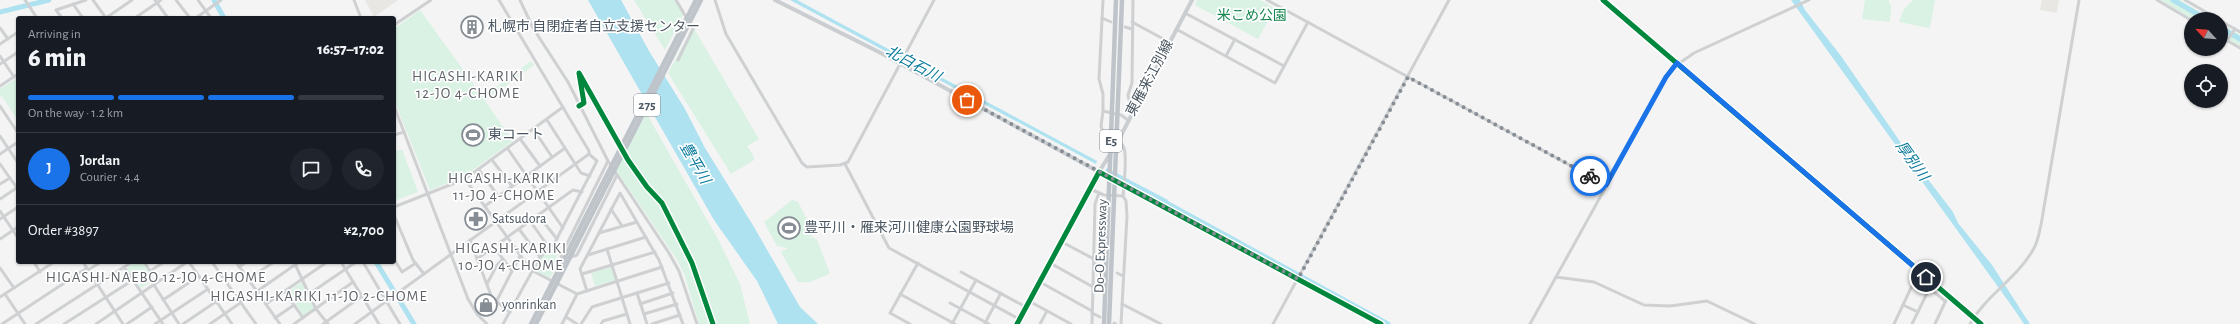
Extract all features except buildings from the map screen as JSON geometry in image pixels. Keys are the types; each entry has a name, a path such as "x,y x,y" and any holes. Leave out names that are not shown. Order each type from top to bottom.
{"highway":[{"name":"275","path":"592,208 696,0"},
{"name":"275","path":"531,324 701,0"},
{"name":"Do-O Expressway","path":"1116,0 1116,78"},
{"name":"Do-O Expressway","path":"1104,324 1116,78 1122,0"},
{"name":"Do-O Expressway","path":"1111,204 1113,324"},
{"name":"275","path":"536,324 554,282"}],"main road":[{"path":"775,0 900,63 1098,172"},
{"name":"東雁来江別線","path":"1098,172 1118,141 1136,104 1192,0"}],"street":[{"path":"25,0 36,16"},
{"path":"60,16 56,10 86,0"},
{"path":"93,0 105,16"},
{"path":"109,16 132,0"},
{"path":"137,16 156,1 161,0"},
{"path":"176,0 188,16"},
{"path":"198,0 210,16"},
{"path":"199,16 221,0"},
{"path":"354,0 360,16"},
{"path":"396,24 431,0"},
{"path":"499,0 589,151 589,154 596,160 590,176 557,239 550,249 540,256 531,270 503,324"},
{"path":"520,0 533,28 568,82 608,161 669,252 684,284 697,324"},
{"path":"676,0 693,29 678,60"},
{"path":"715,0 726,34 802,163 807,167 845,164"},
{"path":"845,164 934,0"},
{"path":"1103,0 1099,79 1103,111 1101,126 1103,133 1118,141 1124,147 1123,196 1126,201 1127,216 1121,324"},
{"path":"1133,0 1132,83 1128,95 1129,100 1136,104"},
{"path":"1267,0 1606,185"},
{"path":"1273,324 1449,0"},
{"path":"1603,0 1981,324"},
{"path":"1530,324 1666,77 1677,63 1694,53 1809,0"},
{"path":"1970,324 1990,298 2035,247 2041,225 2079,0"},
{"path":"2157,0 2184,16"},
{"path":"2185,0 2206,12"},
{"path":"156,1 166,16"},
{"path":"73,4 82,16"},
{"path":"1185,13 1284,66"},
{"path":"1102,18 1111,22"},
{"path":"1132,22 1169,42"},
{"path":"1176,29 1275,83 1308,22"},
{"path":"2228,26 2240,32"},
{"path":"1125,27 1132,29"},
{"path":"0,28 8,39"},
{"path":"2228,39 2234,30"},
{"path":"0,44 16,33"},
{"path":"1226,56 1235,40"},
{"path":"2228,42 2240,48"},
{"path":"0,64 16,53"},
{"path":"0,56 14,77 0,86"},
{"path":"0,106 16,130"},
{"path":"396,206 465,179 521,140 563,107"},
{"path":"396,111 450,255 472,308 487,324"},
{"path":"1103,111 1120,115 1128,120"},
{"path":"547,120 581,172 590,176"},
{"path":"534,130 552,158"},
{"path":"396,134 404,132"},
{"path":"0,136 16,160"},
{"path":"521,140 540,166"},
{"path":"0,154 16,143"},
{"path":"485,206 565,148"},
{"path":"508,149 563,228"},
{"path":"355,324 589,154"},
{"path":"492,160 512,186"},
{"path":"608,161 561,256 566,258 577,255 617,175"},
{"path":"0,164 2,169 16,187"},
{"path":"845,164 890,248 1019,319"},
{"path":"479,170 498,196"},
{"path":"1017,324 1098,172 1124,183 1381,324"},
{"path":"0,184 10,178"},
{"path":"465,179 531,270 578,294"},
{"path":"0,199 16,189"},
{"path":"1090,189 1099,194 1123,196"},
{"path":"477,259 573,190 582,192"},
{"path":"587,291 580,269 620,192 655,252 673,293 683,324"},
{"path":"1092,324 1095,204 1099,194"},
{"path":"0,219 16,208"},
{"path":"611,209 622,226"},
{"path":"0,211 16,235"},
{"path":"538,215 557,239"},
{"path":"530,221 550,249"},
{"path":"599,233 637,222"},
{"path":"396,224 416,263 424,274"},
{"path":"0,239 16,228"},
{"path":"519,229 540,256"},
{"path":"588,255 646,237"},
{"path":"470,240 486,284 496,302 510,312"},
{"path":"1062,242 1102,266"},
{"path":"494,247 512,271"},
{"path":"607,249 630,324"},
{"path":"582,274 655,252"},
{"path":"496,302 520,256"},
{"path":"486,284 497,265 503,259"},
{"path":"396,262 402,272 416,263"},
{"path":"910,324 890,313 918,263"},
{"path":"1050,263 1093,287"},
{"path":"35,264 40,272"},
{"path":"0,297 51,264"},
{"path":"84,264 123,324"},
{"path":"2,324 97,264"},
{"path":"36,324 129,264"},
{"path":"145,264 150,271 161,264"},
{"path":"96,324 116,312 142,292 185,264"},
{"path":"190,264 232,324"},
{"path":"213,264 256,324"},
{"path":"237,264 280,324"},
{"path":"239,267 243,264"},
{"path":"248,279 271,264"},
{"path":"210,324 257,292 294,264"},
{"path":"295,264 316,309 325,323 362,296"},
{"path":"266,304 324,264"},
{"path":"342,264 379,324"},
{"path":"309,294 353,264"},
{"path":"363,264 400,324"},
{"path":"124,267 163,324"},
{"path":"562,324 578,294 662,267"},
{"path":"0,268 14,288"},
{"path":"1894,324 1915,276 1919,271"},
{"path":"961,272 1026,306"},
{"path":"1117,273 1123,276"},
{"path":"163,300 199,276"},
{"path":"1915,276 1945,301"},
{"path":"1556,277 1594,282 1644,304 1670,306 1707,301 1755,324"},
{"path":"64,324 133,280"},
{"path":"900,294 953,324 976,280"},
{"path":"294,324 354,282"},
{"path":"1040,282 1100,317"},
{"path":"581,324 592,307 669,283"},
{"path":"1912,324 1928,287 1932,283"},
{"path":"154,285 179,324"},
{"path":"155,324 208,289"},
{"path":"285,292 303,318"},
{"path":"637,293 646,324"},
{"path":"640,304 673,293"},
{"path":"950,303 986,324 1001,293"},
{"path":"1941,297 1944,293"},
{"path":"5,294 25,324"},
{"path":"1935,324 1948,296"},
{"path":"183,324 217,301"},
{"path":"1029,301 1071,324"},
{"path":"644,314 677,304"},
{"path":"1122,304 1161,324"},
{"path":"275,318 294,305"},
{"path":"1903,305 1918,312"},
{"path":"127,324 152,307"},
{"path":"1040,324 1048,311"},
{"path":"601,324 603,321 627,314"},
{"path":"652,324 680,315"},
{"path":"566,317 576,324"},
{"path":"72,319 75,324"}],"shaded area":[{"path":"365,0 398,0 375,16 373,16"},
{"path":"2042,0 2059,0 2057,13 2040,10"}],"green space":[{"path":"634,0 675,0 683,15 665,50"},
{"name":"米こめ公園","path":"1197,0 1260,0 1275,8 1258,39 1195,5"},
{"path":"1865,0 1888,0 1891,6 1890,22 1862,19"},
{"path":"1913,0 1935,0 1930,27 1928,28 1899,22 1904,9"},
{"path":"2160,0 2180,0 2200,12 2184,12 2184,14"},
{"path":"420,10 483,97 531,61 534,65 485,101 513,141 463,177 430,190 396,105 396,28"},
{"path":"693,27 759,139 747,146 754,157 754,160 731,174 668,73"},
{"path":"2228,28 2240,35 2240,46 2228,39"},
{"path":"16,78 16,118 2,96 0,97 0,89"},
{"path":"645,111 718,239 740,284 750,324 699,324 684,273 676,258 616,170"},
{"path":"402,149 418,192 396,200 396,151"},
{"path":"792,200 798,202 814,233 808,239 812,237 817,240 829,271 829,274 810,282 798,282 781,252 788,248 777,246 764,222"},
{"path":"554,248 559,251 556,258 558,264 550,278 534,270 541,258"},
{"path":"132,264 143,264 154,280 141,288 127,268"},
{"path":"611,267 615,280 595,286 591,273"},
{"path":"302,282 314,308 303,316 288,292"}],"water":[{"name":"豊平川","path":"588,0 621,0 649,51 685,109 705,148 754,227 800,307 818,324 778,324 757,281 714,220"},
{"path":"790,0 797,0 1097,161 1096,164"},
{"path":"1791,0 1800,0 1805,10 1841,56 1910,156 1953,212 1958,223 1992,265 2019,307 2014,309"},
{"path":"1107,168 1168,200 1167,204 1105,171"}],"waterway":[{"path":"0,12 49,0"},
{"path":"214,0 223,16"},
{"path":"2173,0 2194,12"},
{"path":"2228,32 2240,39"},
{"name":"北白石川","path":"1161,200 1388,324"},
{"path":"377,264 414,324"},
{"name":"厚別川","path":"2013,303 2027,324"}],"cycle path":[{"path":"1603,0 1981,324"},
{"path":"579,106 584,103 579,73 628,160 647,187 662,203 692,263 713,324"},
{"path":"1017,324 1099,172 1381,324"}],"way so far":[{"path":"967,100 1298,279 1408,77 1590,176"}],"place":[{"name":"札幌市 自閉症者自立支援センター","path":"472,27"},
{"name":"東コート","path":"473,135"},
{"name":"Satsudora","path":"476,219"},
{"name":"豊平川・雁来河川健康公園野球場","path":"789,228"},
{"name":"yonrinkan","path":"486,305"}],"district":[{"name":"HIGASHI-KARIKI 12-JO 4-CHOME","path":"468,84"},
{"name":"HIGASHI-KARIKI 11-JO 4-CHOME","path":"504,186"},
{"name":"HIGASHI-KARIKI 10-JO 4-CHOME","path":"511,256"},
{"name":"HIGASHI-NAEBO 12-JO 4-CHOME","path":"156,277"},
{"name":"HIGASHI-KARIKI 11-JO 2-CHOME","path":"319,296"}],"route":[{"path":"1590,176 1606,185 1666,77 1677,63 1926,277"}]}
